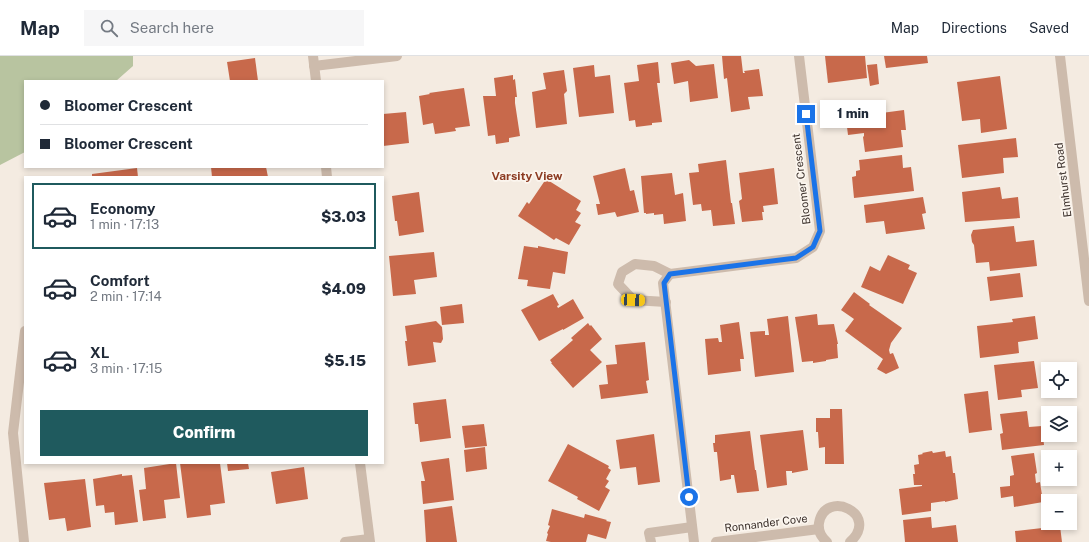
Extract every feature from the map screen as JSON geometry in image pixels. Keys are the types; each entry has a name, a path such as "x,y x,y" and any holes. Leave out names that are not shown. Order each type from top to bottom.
{"street":[{"path":"316,80 313,61 397,56"},
{"name":"Bloomer Crescent","path":"670,274 796,258 813,247 820,231 799,56"},
{"name":"Elmhurst Road","path":"1060,56 1089,301"},
{"path":"666,302 633,300 618,284 622,272 635,264 654,266 670,274 664,283 694,542"},
{"path":"24,340 13,433 24,542"},
{"path":"345,542 370,541 360,464"},
{"name":"Ronnander Cove","path":"827,542 821,535 819,522 822,515 834,506 848,508 854,512 859,523 856,537 850,542"},
{"path":"650,542 649,533 692,527"},
{"name":"Ronnander Cove","path":"716,542 819,529"}],"green space":[{"path":"0,56 133,56 133,66 117,80 24,80 24,153 0,165"}],"building":[{"path":"722,56 741,56 743,73 745,73 744,71 759,69 763,96 748,97 750,109 731,112 727,78 724,79"},
{"path":"825,56 865,56 867,78 828,83"},
{"path":"884,56 927,56 928,63 886,68"},
{"path":"255,58 258,80 230,80 227,62"},
{"path":"689,60 696,66 714,64 718,98 690,102 688,81 674,84 671,63"},
{"path":"658,62 660,83 657,83 662,122 636,127 635,120 629,121 624,83 639,81 637,65"},
{"path":"877,64 879,84 870,86 867,65"},
{"path":"594,65 595,77 610,75 614,113 579,117 573,68"},
{"path":"564,70 567,91 564,94 567,124 536,128 532,92 546,89 543,73"},
{"path":"513,75 513,80 515,79 517,97 515,97 515,103 520,136 509,138 509,142 496,144 495,135 488,136 483,96 496,96 494,78"},
{"path":"1000,76 1007,129 981,133 980,119 962,121 957,82"},
{"path":"464,88 470,126 455,128 456,131 435,134 433,123 423,125 419,96 430,94 429,93"},
{"path":"873,108 874,114 904,110 906,130 901,130 903,147 865,152 863,137 864,133 848,135 845,111"},
{"path":"406,112 409,143 384,146 384,114"},
{"path":"1016,138 1018,157 1003,158 1004,173 962,178 958,145"},
{"path":"902,155 903,168 911,167 914,191 854,198 852,177 856,176 856,171 860,170 859,160"},
{"path":"726,160 735,224 713,226 711,210 702,211 701,204 693,205 689,173 699,172 698,164"},
{"path":"137,168 138,176 92,176 92,174"},
{"path":"211,168 266,168 268,176 212,176"},
{"path":"625,168 630,191 634,190 639,212 617,217 615,212 598,215 596,204 600,204 593,176"},
{"path":"774,168 778,204 763,206 763,220 742,222 739,201 742,199 739,173"},
{"path":"672,173 675,195 683,193 686,221 664,224 663,214 654,215 654,213 644,213 641,176"},
{"path":"546,179 581,201 576,210 581,213 575,222 581,225 569,245 556,238 554,240 518,216 527,202 529,204"},
{"path":"1000,187 1002,199 1018,197 1020,218 965,222 962,192"},
{"path":"419,192 424,232 399,236 397,221 395,221 392,196"},
{"path":"923,197 926,213 922,214 925,229 886,234 884,221 866,223 864,205"},
{"path":"1014,226 1016,242 1034,240 1037,266 990,271 989,262 976,263 971,235 973,230"},
{"path":"524,246 538,248 538,246 568,252 565,274 553,272 550,289 527,286 528,280 518,279"},
{"path":"434,252 437,277 414,280 416,294 393,296 389,256"},
{"path":"888,255 910,265 908,269 917,273 903,304 861,287 870,266 880,271"},
{"path":"1020,273 1023,297 990,301 987,277"},
{"path":"854,292 870,304 869,305 902,328 891,343 889,350 890,354 893,353 899,368 886,374 877,369 883,359 845,331 854,319 841,310"},
{"path":"553,294 559,305 557,306 558,308 573,299 584,318 539,341 521,310"},
{"path":"462,304 464,323 442,325 440,307"},
{"path":"817,314 818,325 834,324 838,344 838,358 813,363 813,361 802,362 795,317"},
{"path":"788,316 794,372 755,377 750,332 765,331 765,335 769,335 767,319"},
{"path":"1035,316 1038,339 1018,342 1019,353 980,358 977,326 1013,322 1012,319"},
{"path":"436,321 442,327 443,339 441,343 433,342 436,362 408,366 405,326"},
{"path":"739,322 744,359 740,359 741,371 708,375 705,339 718,338 719,342 722,342 720,325"},
{"path":"588,323 602,339 590,350 602,362 573,388 550,360 573,340 571,338"},
{"path":"645,342 649,380 646,381 648,393 601,399 599,385 608,384 606,365 617,364 615,345"},
{"path":"1034,361 1038,388 1021,390 1022,397 998,400 994,365"},
{"path":"988,391 992,430 969,433 964,394"},
{"path":"446,399 451,438 420,442 418,424 415,424 413,403"},
{"path":"830,409 842,409 844,464 825,464 825,447 819,448 818,432 816,432 816,418 830,418"},
{"path":"1027,411 1029,427 1041,426 1041,442 1044,442 1044,445 1002,450 1000,434 1003,433 1000,414"},
{"path":"484,424 487,446 465,448 462,426"},
{"path":"803,430 808,470 792,473 792,471 786,471 787,485 767,488 760,435"},
{"path":"750,431 759,491 737,493 734,475 731,475 731,479 720,481 717,452 714,452 713,443 715,443 715,435"},
{"path":"654,434 660,482 638,485 636,467 620,469 616,440"},
{"path":"568,444 609,466 608,468 611,470 606,479 609,481 605,487 610,490 599,511 577,499 578,497 548,481"},
{"path":"485,447 487,469 466,472 464,450"},
{"path":"932,451 933,453 945,451 946,457 951,456 953,473 955,473 958,499 931,503 931,511 902,515 899,489 922,486 914,485 914,465 919,464 918,455"},
{"path":"1034,453 1037,473 1035,474 1036,483 1040,482 1042,494 1041,502 1014,507 1013,496 1001,498 1000,487 1010,486 1010,476 1014,475 1011,456"},
{"path":"449,458 454,500 423,504 421,481 425,481 421,462"},
{"path":"176,464 180,498 164,500 166,518 143,521 139,490 146,489 144,468"},
{"path":"180,464 220,464 225,503 210,505 211,515 187,518"},
{"path":"227,464 248,464 249,469 228,471"},
{"path":"304,467 308,499 276,504 271,472"},
{"path":"122,474 122,476 132,475 138,522 115,525 114,512 105,513 104,505 96,506 93,479"},
{"path":"85,479 91,527 67,531 65,518 49,520 44,483"},
{"path":"452,506 457,542 426,542 424,510"},
{"path":"552,509 584,518 585,514 611,522 606,539 588,534 586,542 546,541"},
{"path":"931,517 932,528 956,525 958,542 905,542 903,520"},
{"path":"1041,528 1041,530 1060,530 1062,542 1016,542 1015,531"}],"district":[{"name":"Varsity View","path":"527,176"}],"route":[{"path":"689,497 664,283 670,274 796,258 813,247 820,231 806,114"}]}
